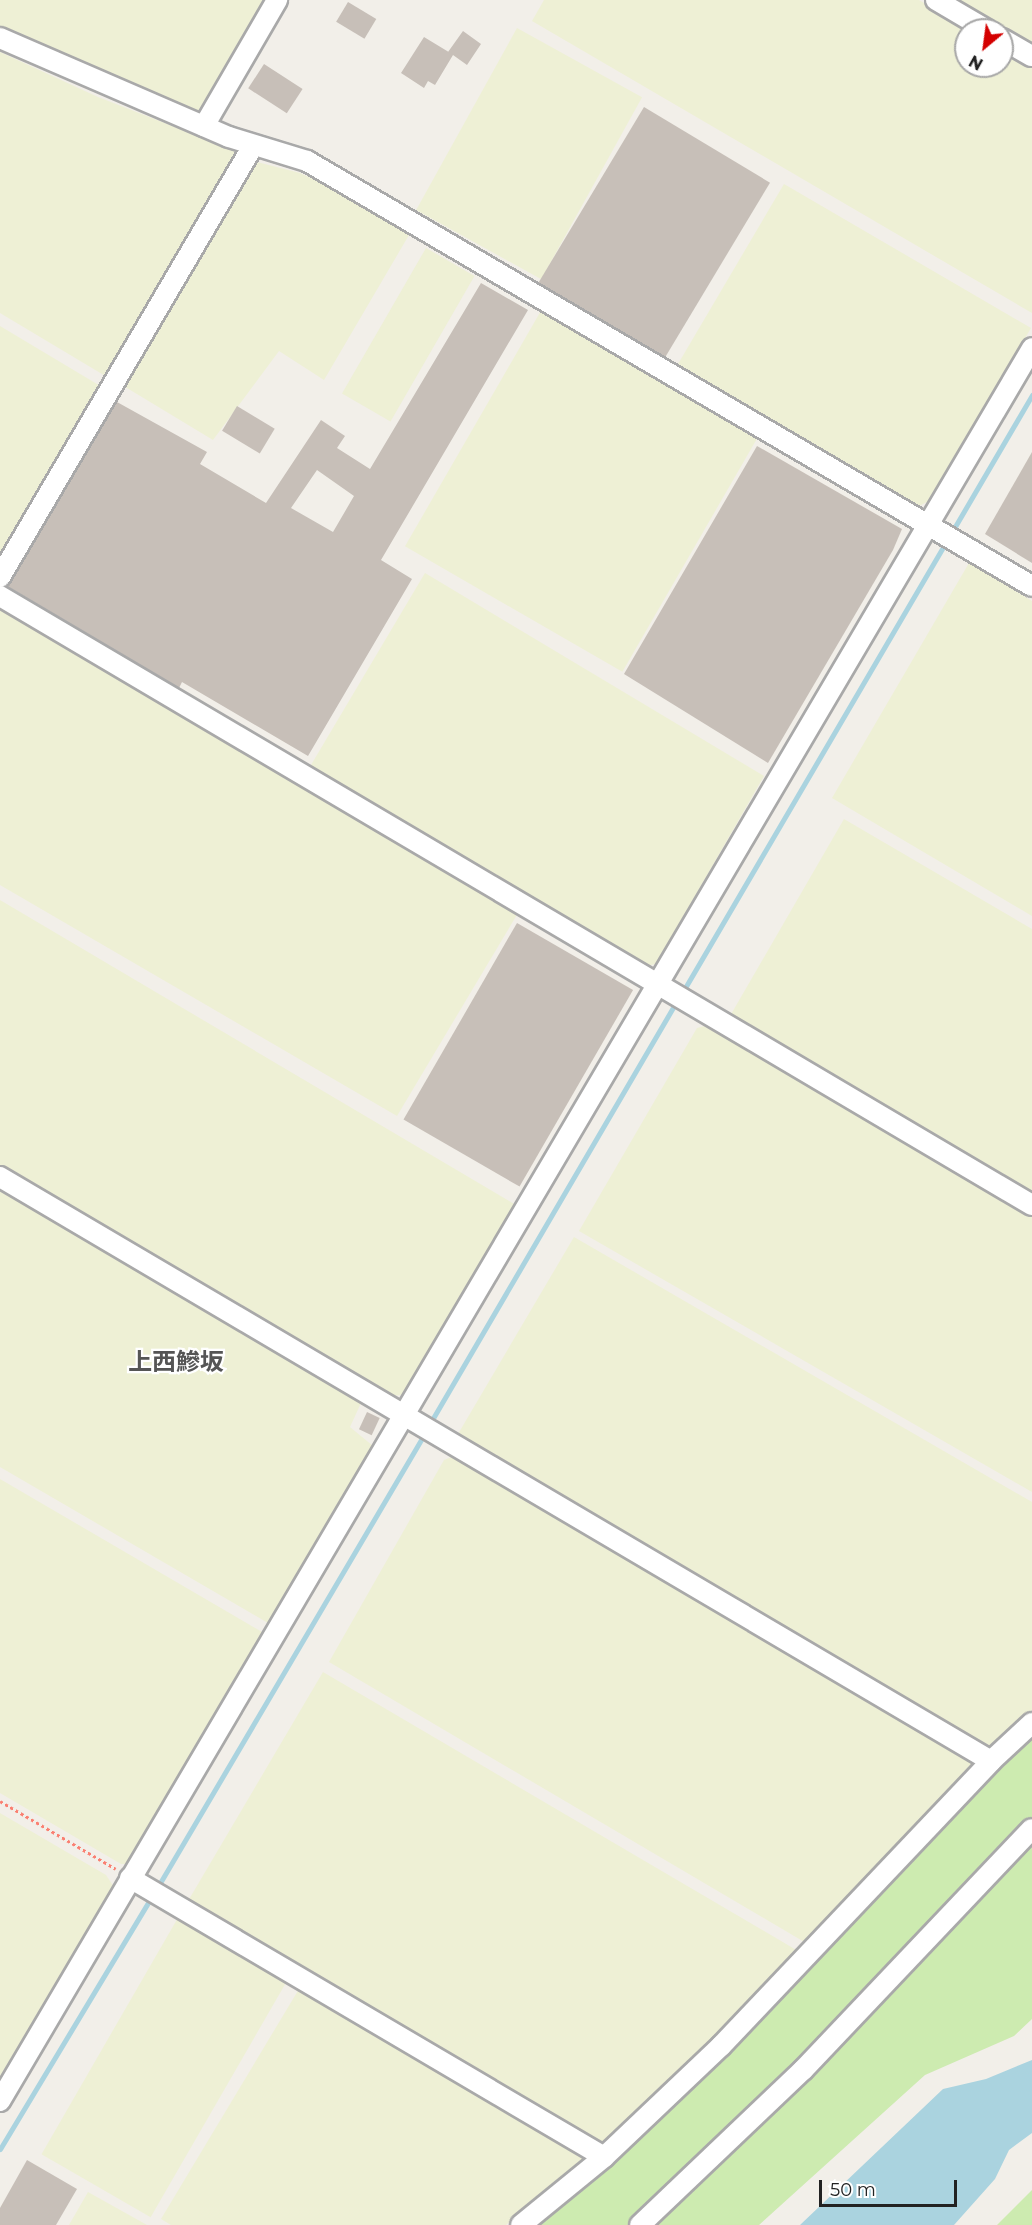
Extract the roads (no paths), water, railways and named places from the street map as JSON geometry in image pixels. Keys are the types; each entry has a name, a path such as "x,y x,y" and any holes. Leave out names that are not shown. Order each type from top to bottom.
{"street":[{"path":"204,126 277,0"},
{"path":"936,0 967,18"},
{"path":"0,38 253,146 307,161 1032,586"},
{"path":"1014,46 1032,56"},
{"path":"0,577 253,146"},
{"path":"0,2101 138,1882 933,528 1032,348"},
{"path":"0,596 1032,1205"},
{"path":"0,1177 411,1417 991,1761"},
{"path":"521,2225 604,2157 721,2046 991,1761 1032,1723"},
{"path":"640,2225 803,2070 1032,1829"},
{"path":"138,1882 604,2157"}],"water":[{"path":"1032,2060 1032,2133 1009,2150 995,2179 954,2225 800,2225 943,2089 986,2079"}],"waterway":[{"path":"682,993 1032,395"},
{"path":"429,1425 677,1001"},
{"path":"157,1888 425,1433"},
{"path":"0,2149 152,1896"}],"district":[{"name":"上西鰺坂","path":"176,1362"}]}
